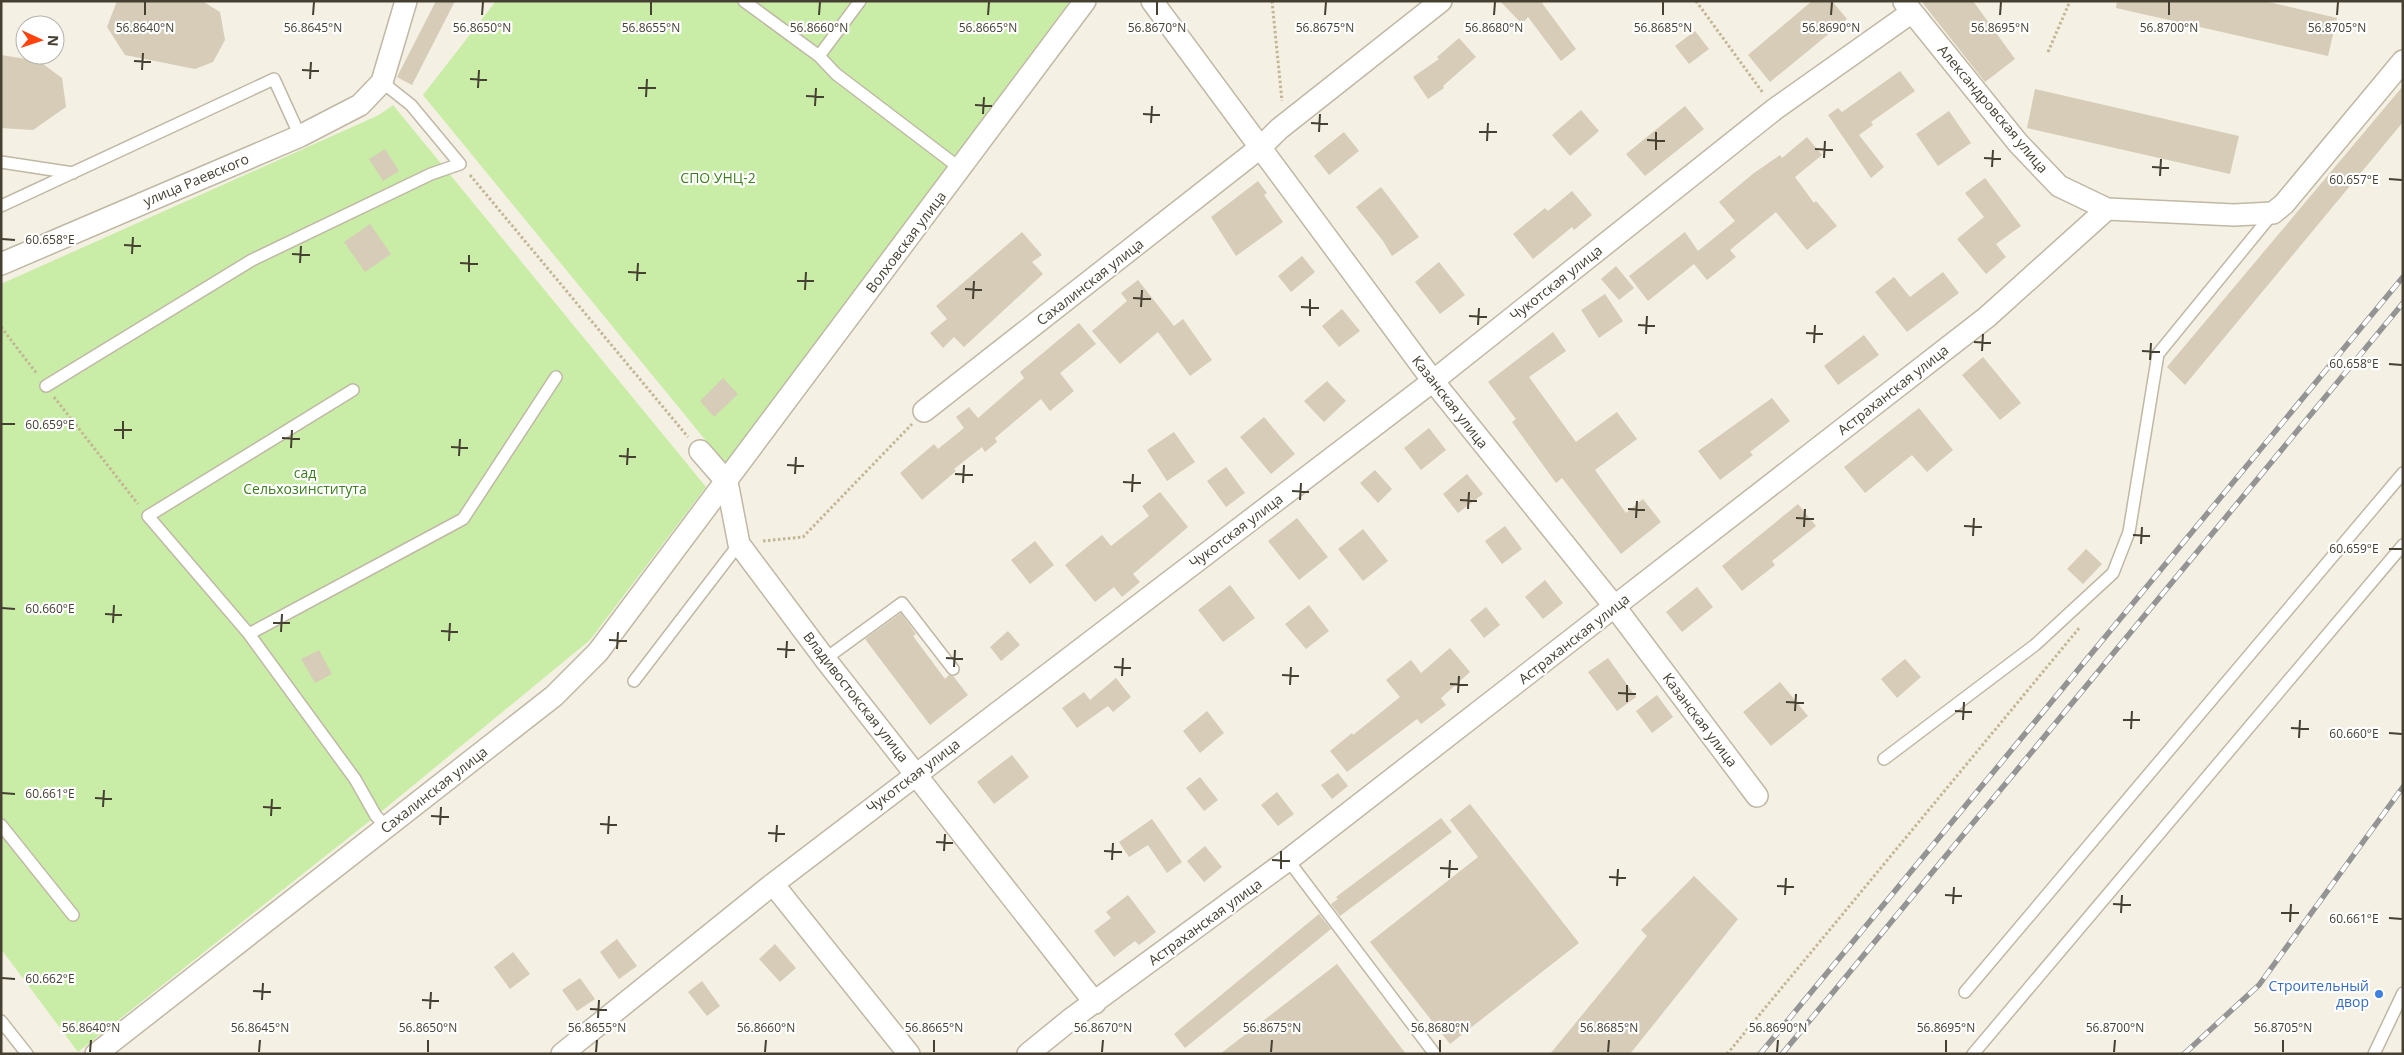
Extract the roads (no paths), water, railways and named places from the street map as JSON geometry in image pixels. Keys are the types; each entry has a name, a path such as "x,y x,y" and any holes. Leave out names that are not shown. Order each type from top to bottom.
{"street":[{"path":"382,82 406,1"},
{"name":"Волховская улица","path":"727,482 1086,1"},
{"name":"Казанская улица","path":"1152,1 1433,381 1615,607 1757,796"},
{"name":"Сахалинская улица","path":"924,411 1261,147 1279,129 1441,1"},
{"name":"Чукотская улица","path":"562,1054 773,884 916,773 1433,381 1775,109 1908,6"},
{"name":"Александровская улица","path":"1908,6 2018,143 2059,186 2107,209 2234,216 2272,213"},
{"path":"2272,213 2284,204 2403,62"},
{"name":"улица Раевского","path":"1,264 300,136 360,105 382,82"},
{"name":"Астраханская улица","path":"1028,1054 1288,860 1987,317 2107,209"},
{"path":"700,451 727,482"},
{"name":"Сахалинская улица","path":"96,1054 554,696 598,652 727,482"},
{"name":"Владивостокская улица","path":"727,482 739,544 825,659 1095,1003"},
{"path":"773,884 909,1054"}],"lane":[{"path":"744,1 819,56 836,74 961,168"},
{"path":"819,56 860,1"},
{"path":"1,206 274,79 300,136"},
{"path":"46,386 252,260 431,174 460,164 411,105 382,82"},
{"path":"1,162 73,173"},
{"path":"1884,759 2035,644 2113,573 2129,532 2158,354 2272,213"},
{"path":"249,634 463,519 556,377"},
{"path":"353,390 148,516 249,634 355,779 376,816 387,827"},
{"path":"1965,992 2403,473"},
{"path":"634,681 739,544"},
{"path":"1973,1054 2403,545"},
{"path":"825,659 902,603 953,669"},
{"path":"1,825 73,915"},
{"path":"1288,860 1434,1053"},
{"path":"2374,1054 2403,993"},
{"path":"1,1021 27,1054"}],"railway":[{"path":"1760,1054 2403,277"},
{"path":"1782,1054 2403,303"},
{"path":"2184,1054 2259,985 2403,787"}],"place":[{"name":"Строительный двор","path":"2379,994"}],"park label":[{"name":"СПО УНЦ-2","path":"718,178"},
{"name":"сад Сельхозинститута","path":"305,482"}]}
